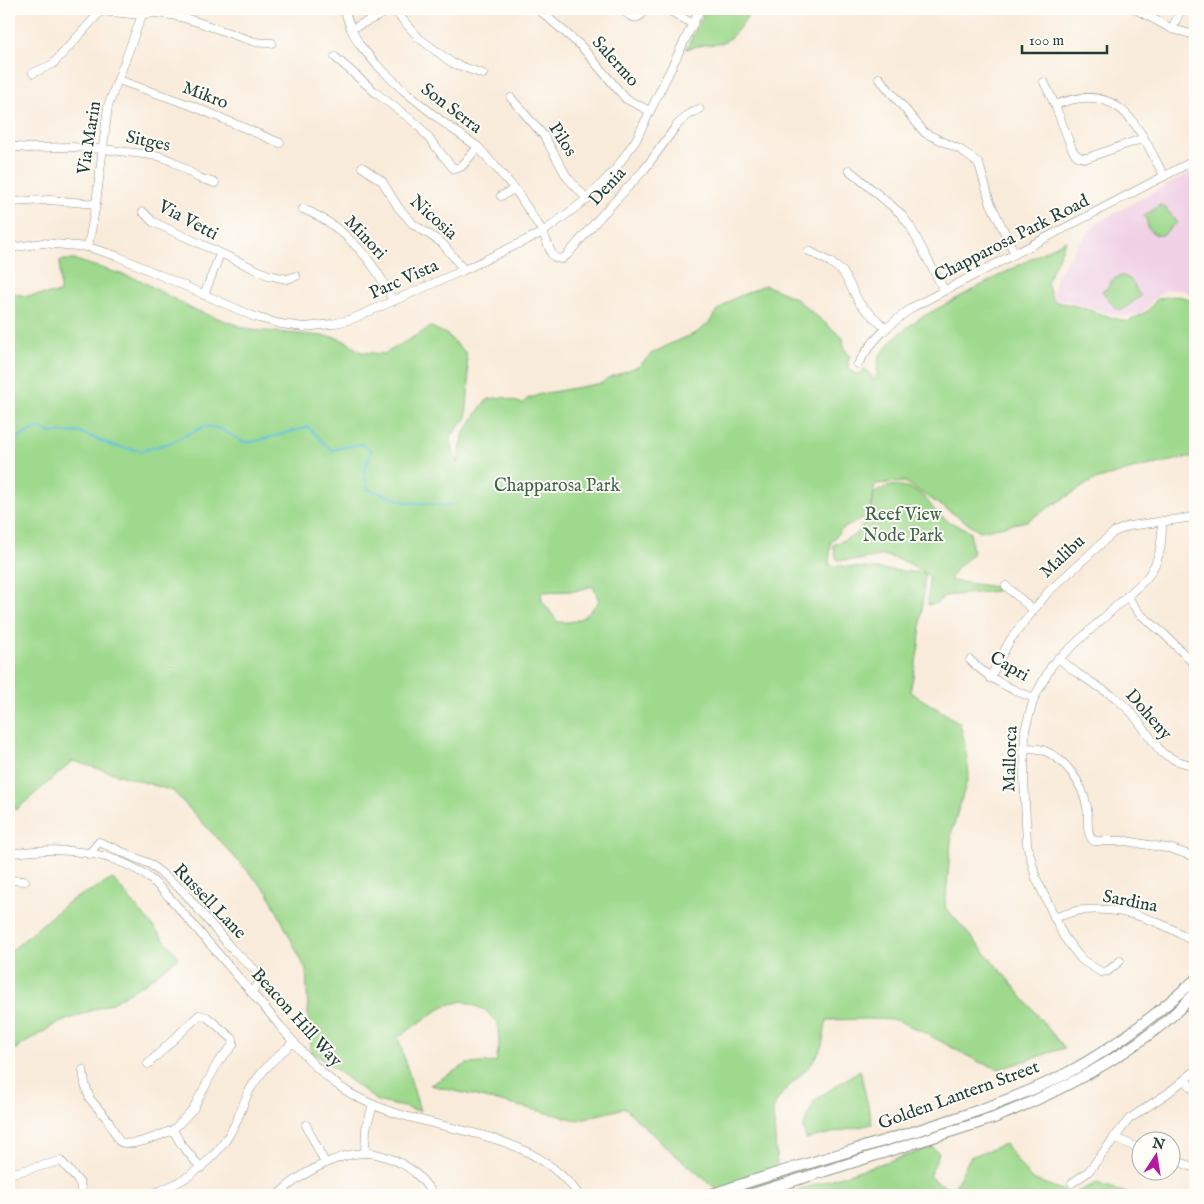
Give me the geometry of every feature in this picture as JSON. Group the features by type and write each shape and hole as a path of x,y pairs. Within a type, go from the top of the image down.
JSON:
{"main road":[{"name":"Golden Lantern Street","path":"710,1195 943,1123 1044,1084 1066,1074 1114,1044 1155,1015 1195,980"},
{"name":"Golden Lantern Street","path":"749,1195 994,1118 1032,1102 1084,1075 1122,1052 1155,1030 1195,994"}],"street":[{"name":"Son Serra","path":"344,9 359,44 376,64 403,90 444,124 478,147 515,189 543,232"},
{"path":"351,29 393,9 418,38 452,63 483,74"},
{"name":"Salermo","path":"538,9 581,46 626,99 650,111"},
{"path":"621,9 636,18 640,17 647,9"},
{"path":"667,9 693,24"},
{"name":"Parc Vista","path":"9,248 43,243 88,247 117,256 255,317 281,324 304,327 332,324 352,319 464,270 543,232 587,199 614,172 636,140 700,9"},
{"path":"1135,9 1172,29 1195,35"},
{"path":"1172,29 1181,9"},
{"path":"33,73 52,64 101,11 168,15 204,24 257,42 272,43"},
{"name":"Via Marin","path":"88,247 96,204 108,106 141,12"},
{"path":"335,57 376,93 417,124 453,168 456,169 462,166 478,147"},
{"path":"879,78 926,133 961,150 979,164 990,202 1016,254"},
{"name":"Mikro","path":"118,80 190,105 280,143"},
{"path":"1044,82 1072,149 1080,158 1087,158 1144,138"},
{"name":"Pilos","path":"511,98 544,136 568,177 587,199"},
{"path":"1055,105 1068,100 1094,98 1119,108 1130,116 1138,126 1164,176"},
{"name":"Denia","path":"543,232 552,255 562,259 644,170 677,125 688,115 699,109"},
{"name":"Sitges","path":"9,146 103,149 159,156 172,161 199,178 215,183"},
{"name":"Chapparosa Park Road","path":"858,364 869,345 885,328 913,307 1195,160"},
{"name":"Nicosia","path":"362,167 382,181 398,207 413,224 442,243 464,270"},
{"path":"849,170 900,213 910,226 944,290"},
{"path":"501,196 515,189"},
{"path":"9,202 50,200 96,204"},
{"name":"Minori","path":"303,209 316,214 340,230 378,273 393,301"},
{"name":"Via Vetti","path":"143,212 153,222 220,254 276,277 286,279 296,276"},
{"path":"808,251 830,262 843,272 860,304 885,328"},
{"name":"Via Vetti","path":"204,295 220,254"},
{"name":"Malibu","path":"990,678 1010,640 1048,592 1114,532 1129,526 1195,517"},
{"name":"Mallorca","path":"1120,961 1108,971 1101,972 1092,968 1073,949 1054,918 1036,878 1027,844 1023,748 1027,722 1034,698 1058,658 1146,579 1155,568 1162,544 1162,521"},
{"path":"1006,586 1033,610"},
{"path":"1127,596 1139,613 1164,634 1195,665"},
{"name":"Doheny","path":"1058,658 1077,673 1116,698 1132,713 1162,754 1195,766"},
{"name":"Capri","path":"970,660 990,678 1008,688 1034,698"},
{"path":"1023,748 1043,750 1061,761 1070,770 1083,794 1087,808 1089,835 1094,841 1126,841 1172,849 1195,857"},
{"name":"Russell Lane","path":"89,854 99,842 150,864 184,891 232,949 255,970 261,982 251,992"},
{"name":"Beacon Hill Way","path":"9,854 42,850 66,850 89,854 129,867 153,881 294,1042 338,1086 373,1106 514,1145 538,1157 565,1179 579,1195"},
{"path":"9,880 25,881"},
{"name":"Sardina","path":"1054,918 1084,910 1120,912 1164,925 1195,943"},
{"path":"83,1070 90,1099 108,1120 121,1143 134,1143 173,1130 193,1109 218,1062 233,1045 233,1039 207,1017 199,1015 148,1064"},
{"path":"148,1195 160,1192 201,1168 222,1146 233,1130 248,1093 265,1069 294,1042"},
{"path":"1072,1183 1088,1172 1129,1118 1168,1093 1195,1071"},
{"path":"1185,1080 1195,1091"},
{"path":"365,1153 366,1128 373,1106"},
{"path":"306,1125 325,1163"},
{"path":"173,1130 181,1144 201,1168"},
{"path":"1114,1137 1132,1145"},
{"path":"278,1195 309,1172 325,1163 365,1153 392,1159 413,1171 434,1195"},
{"path":"9,1174 61,1161 80,1183 82,1195"},
{"path":"1182,1163 1195,1168"}],"shaded area":[{"path":"1195,170 1195,299 1184,290 1166,290 1153,299 1141,314 1124,316 1108,313 1075,302 1054,299 1056,277 1080,242 1098,222"}],"green space":[{"path":"706,9 752,9 738,30 728,39 717,44 686,49"},
{"path":"1160,205 1165,207 1177,223 1164,234 1157,235 1148,228 1144,216"},
{"name":"Chapparosa Park","path":"1066,240 1047,282 1053,301 1127,322 1148,311 1157,299 1172,296 1182,297 1195,305 1195,456 1132,469 1092,481 1027,521 980,531 905,482 875,484 870,515 842,529 831,542 829,565 925,573 919,646 910,692 960,723 969,774 952,831 945,907 1007,978 1064,1048 1000,1069 979,1062 897,1020 827,1020 823,1042 818,1054 807,1069 781,1095 773,1111 779,1195 724,1195 666,1147 625,1108 577,1120 430,1085 467,1064 496,1062 499,1045 498,1023 485,1010 463,1001 444,1006 398,1037 420,1111 377,1101 310,1050 306,970 268,893 173,791 73,761 16,810 9,799 9,292 25,296 60,293 60,260 75,260 140,280 192,309 251,330 335,337 347,342 361,352 384,354 431,327 446,334 466,353 469,382 466,419 450,437 457,464 464,433 483,404 489,399 503,397 523,404 527,399 541,394 602,383 608,378 639,366 651,354 696,333 709,323 715,313 731,300 765,285 795,298 843,338 844,348 850,357 848,360 849,369 855,374 861,373 865,369 872,376 873,382 877,375 879,356 895,337 920,318","holes":["593,586 599,601 582,618 571,622 558,622 542,601 541,592 575,591"]},
{"path":"1123,276 1133,283 1141,296 1122,310 1116,309 1102,291 1108,288 1113,279"},
{"name":"Reef View Node Park","path":"886,487 906,487 924,497 937,513 945,519 970,531 973,554 956,569 951,578 952,581 996,587 996,591 945,596 937,603 928,605 929,576 906,562 884,555 859,560 837,560 833,545 857,534 871,515 874,494"},
{"path":"113,879 179,957 145,983 112,1003 56,1024 9,1053 9,951 68,902"},
{"path":"860,1070 872,1124 806,1139 803,1128 815,1100"},
{"path":"1005,1144 1030,1178 1072,1194 1097,1183 1132,1195 782,1195 933,1147 939,1153 929,1177 953,1191 970,1157"}],"waterway":[{"path":"9,442 37,428 52,433 80,432 113,446 142,451 172,442 205,426 221,429 243,442 253,442 308,427 331,450 361,444 372,451 364,471 367,489 407,502 451,506"}]}
